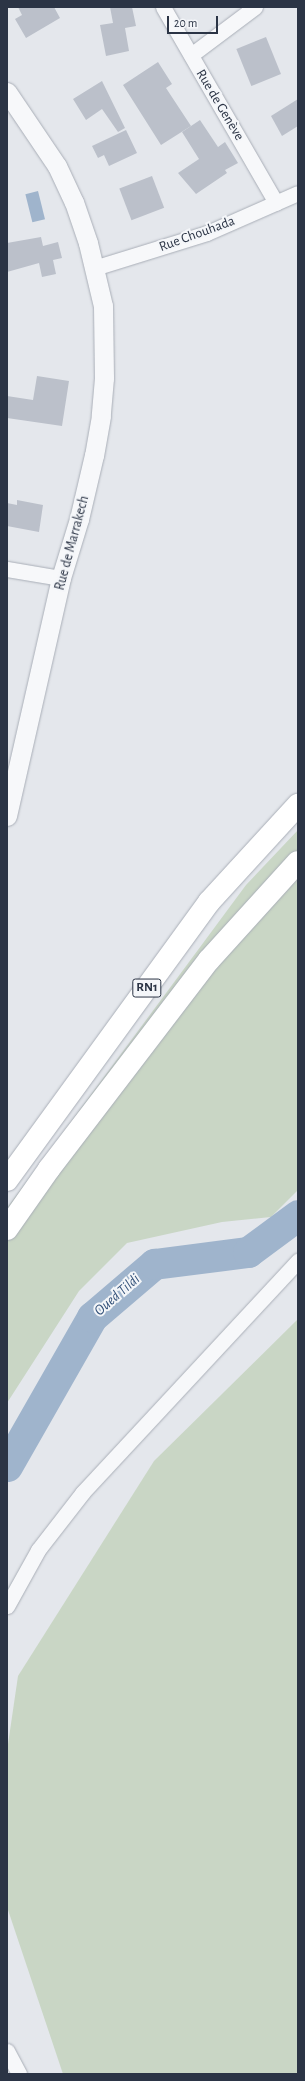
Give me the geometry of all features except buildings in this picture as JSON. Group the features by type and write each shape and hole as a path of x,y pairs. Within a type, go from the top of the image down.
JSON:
{"highway":[{"name":"RN1","path":"7,1180 209,902 298,805"},
{"name":"RN1","path":"7,1229 49,1169 209,960 298,862"}],"street":[{"name":"Rue de Genève","path":"163,7 276,203"},
{"path":"191,55 255,7"},
{"name":"Rue de Marrakech","path":"7,92 57,166 74,202 94,268 103,306 104,378 101,416 79,519 61,578 7,816"},
{"name":"Rue Chouhada","path":"94,268 207,234 298,193"},
{"path":"7,569 61,578"},
{"path":"7,1606 38,1550 83,1492 298,1260"},
{"path":"7,2051 19,2074"}],"green space":[{"path":"298,830 298,1190 271,1217 222,1222 127,1243 79,1291 7,1403 7,1208 246,885"},
{"path":"298,1319 298,2074 63,2074 7,1907 7,1751 18,1676 154,1461"}],"water":[{"path":"38,191 45,219 32,222 25,194"}],"waterway":[{"name":"Oued Tildi","path":"7,1466 92,1317 154,1264 248,1252 298,1215"}]}
